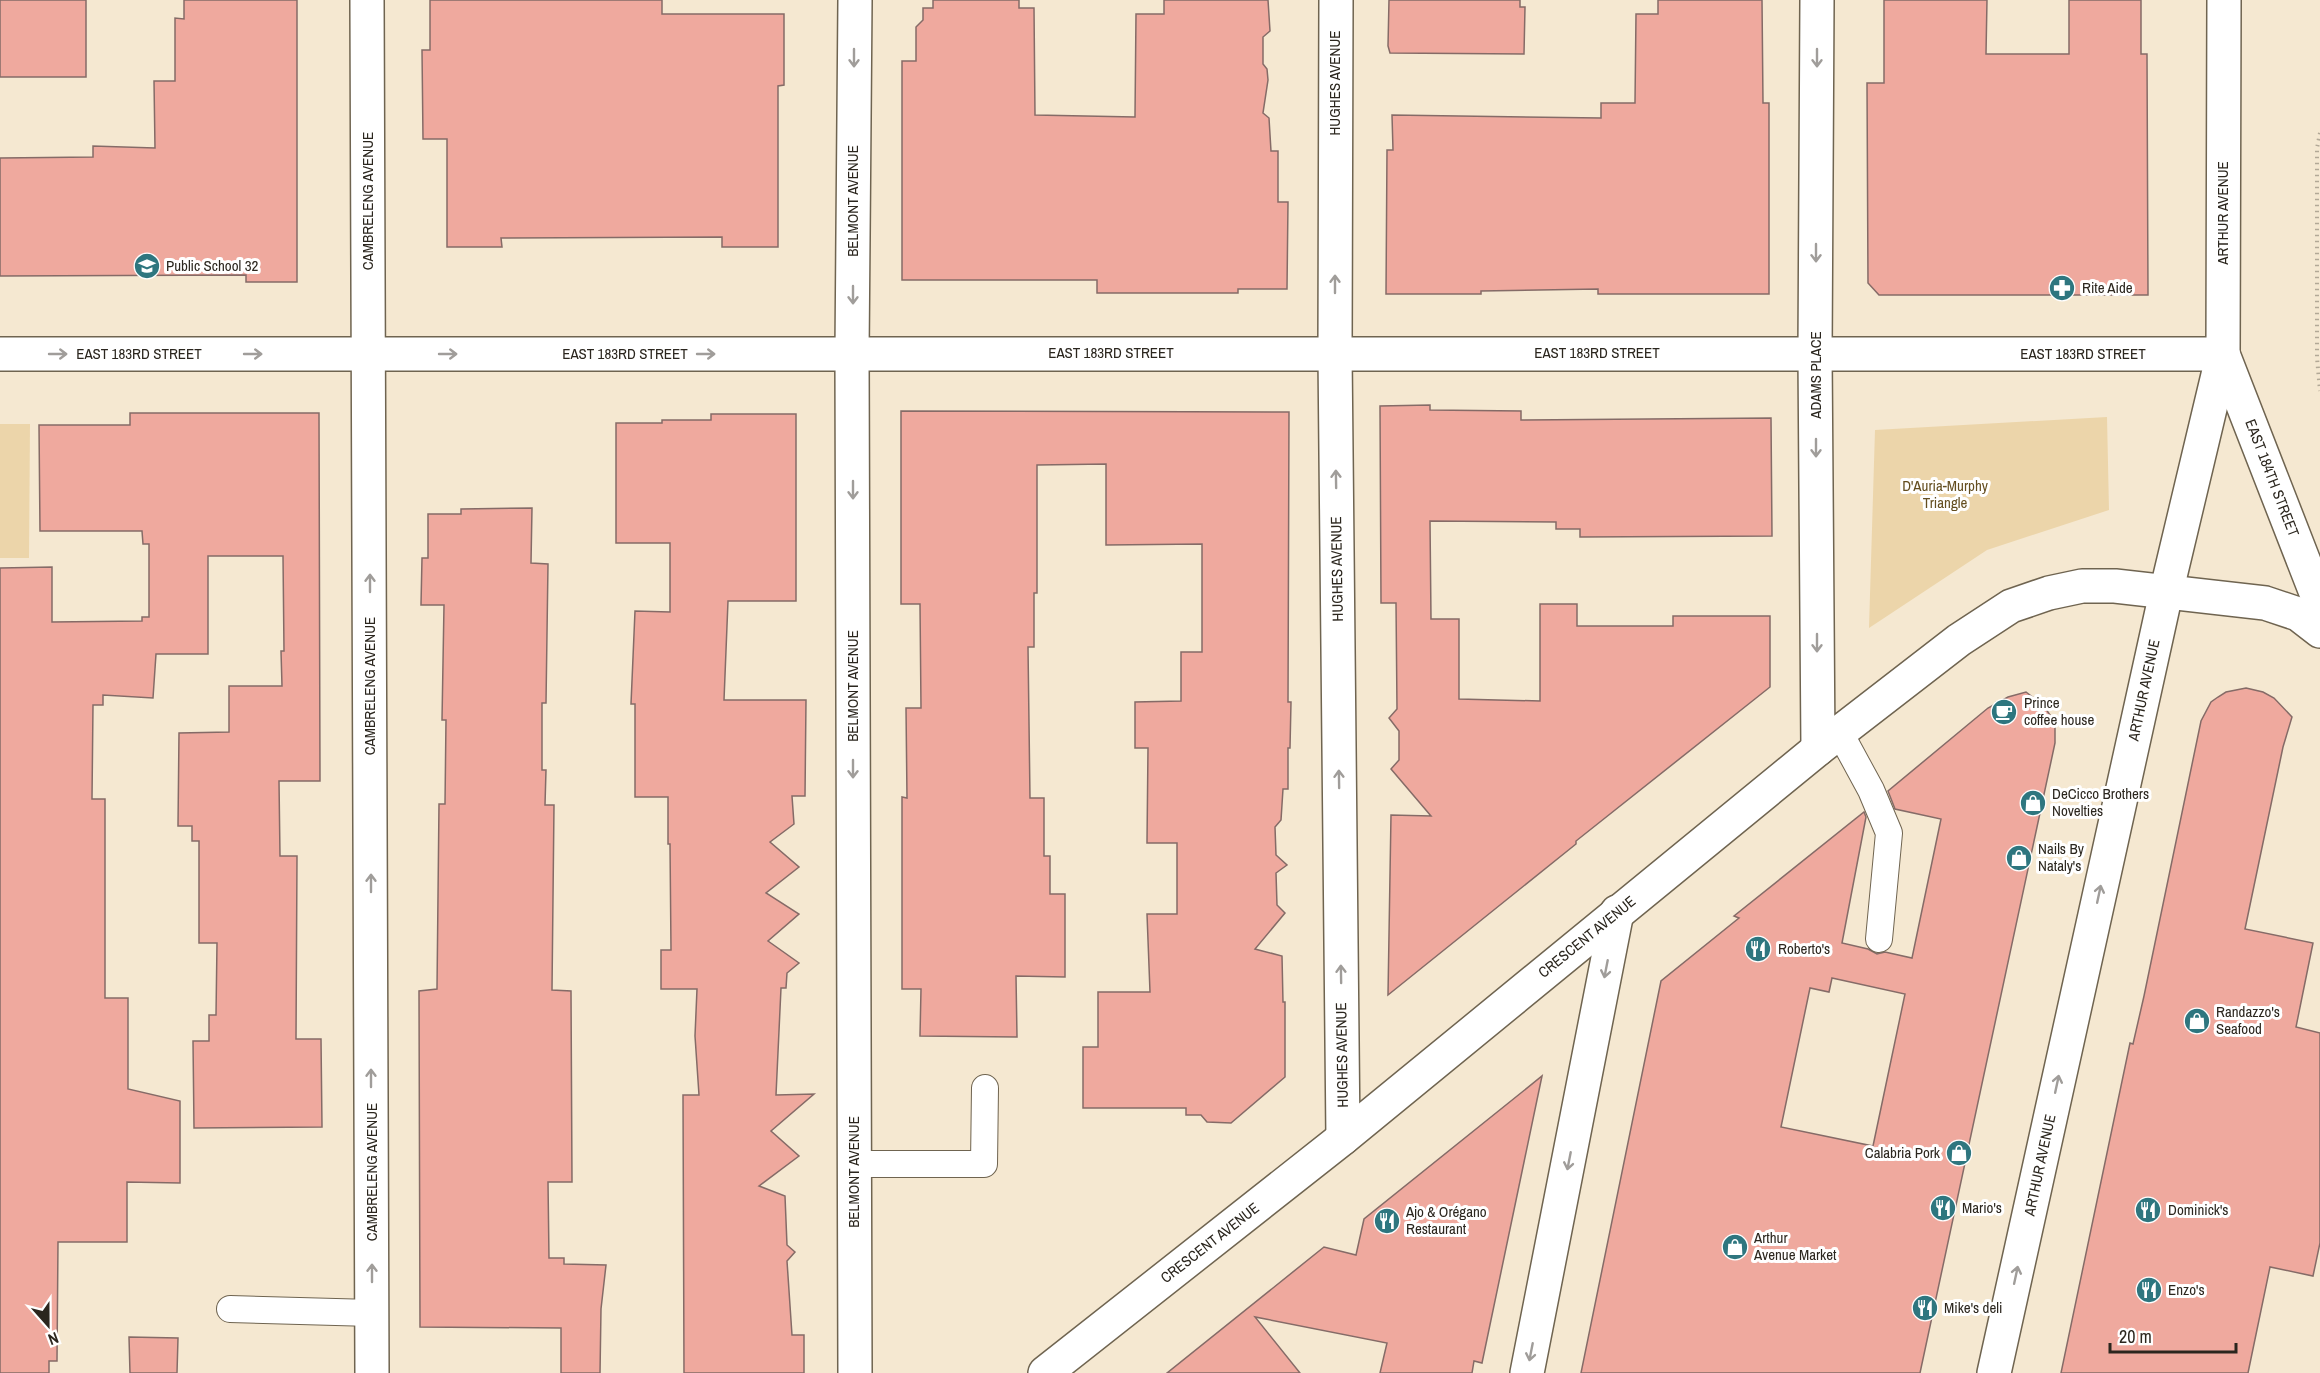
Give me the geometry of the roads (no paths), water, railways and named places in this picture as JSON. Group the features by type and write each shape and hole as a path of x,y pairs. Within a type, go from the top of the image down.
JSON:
{"street":[{"name":"CAMBRELENG AVENUE","path":"367,0 372,1373"},
{"name":"BELMONT AVENUE","path":"855,0 852,353 855,1373"},
{"name":"HUGHES AVENUE","path":"1336,0 1335,354 1343,1137"},
{"name":"ADAMS PLACE","path":"1817,0 1815,354 1829,741"},
{"name":"ARTHUR AVENUE","path":"1994,1373 2166,593 2223,354 2224,0"},
{"name":"EAST 183RD STREET","path":"0,354 2223,354"},
{"name":"EAST 184TH STREET","path":"2223,354 2320,603"},
{"name":"CRESCENT AVENUE","path":"1045,1373 1343,1137 1829,741 1959,640 2010,606 2049,593 2082,586 2115,586 2166,593"},
{"path":"2166,593 2265,603 2298,614 2320,631"},
{"path":"1527,1373 1617,912"}],"lane":[{"path":"1829,741 1870,790 1889,833 1879,939"},
{"path":"854,1164 984,1164 985,1088"},
{"path":"230,1309 372,1312"}],"place":[{"name":"Public School 32","path":"147,266"},
{"name":"Rite Aide","path":"2062,288"},
{"name":"Prince coffee house","path":"2004,712"},
{"name":"DeCicco Brothers Novelties","path":"2033,803"},
{"name":"Nails By Nataly's","path":"2019,858"},
{"name":"Roberto's","path":"1758,949"},
{"name":"Randazzo's Seafood","path":"2197,1021"},
{"name":"Calabria Pork","path":"1959,1153"},
{"name":"Mario's","path":"1943,1208"},
{"name":"Dominick's","path":"2148,1210"},
{"name":"Ajo & Orégano Restaurant","path":"1387,1221"},
{"name":"Arthur Avenue Market","path":"1735,1247"},
{"name":"Enzo's","path":"2149,1290"},
{"name":"Mike's deli","path":"1925,1308"}],"park label":[{"name":"D'Auria-Murphy Triangle","path":"1945,494"}]}
